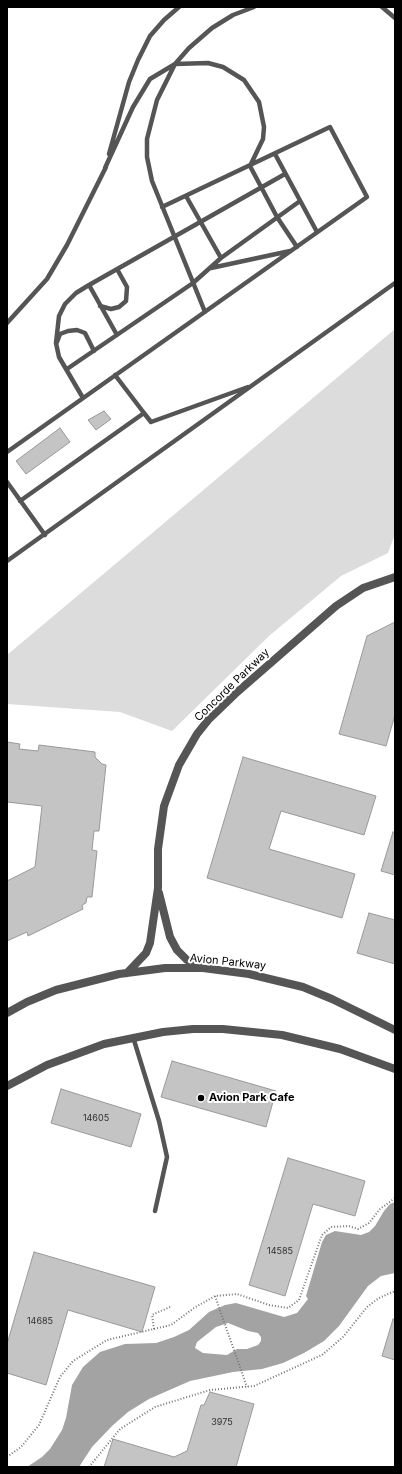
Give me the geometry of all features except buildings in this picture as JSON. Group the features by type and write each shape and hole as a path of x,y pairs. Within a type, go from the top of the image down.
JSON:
{"street":[{"name":"Concorde Parkway","path":"127,973 146,952 150,944 158,888 158,849 164,806 179,765 198,734 209,719 235,694 336,606 363,588 395,576"},
{"name":"Concorde Parkway","path":"158,888 170,937 177,950 186,960 203,968"},
{"name":"Avion Parkway","path":"7,1013 27,1002 56,990 127,973 165,968 203,968 249,974 303,987 332,999 395,1030"},
{"path":"7,1086 47,1065 75,1053 133,1037 193,1029 252,1031 311,1041 395,1069"}],"lane":[{"path":"105,168 129,82 138,60 150,36 164,20 179,7"},
{"path":"205,312 152,181 147,157 148,139 156,100 175,64 189,48 212,28 233,15 254,7"},
{"path":"382,7 395,18"},
{"path":"7,323 47,279 68,245 142,90 150,80 175,64 208,63 223,67 244,80 259,102 264,127 263,139 250,166"},
{"path":"7,452 367,197 330,127 162,207"},
{"path":"275,154 317,232"},
{"path":"250,166 278,218 297,247"},
{"path":"83,398 59,357 56,343 59,316 65,304 76,293 89,285 285,174"},
{"path":"186,196 221,258"},
{"path":"67,369 193,283 221,258 300,201"},
{"path":"210,268 291,250"},
{"path":"100,306 111,309 119,307 126,301 127,287 117,269"},
{"path":"7,561 395,283"},
{"path":"89,285 117,335"},
{"path":"56,343 60,334 77,330 85,334 94,351"},
{"path":"115,375 151,422 253,385"},
{"path":"20,501 144,413"},
{"path":"7,482 45,535"},
{"path":"133,1037 159,1120 166,1157 155,1211"}],"path":[{"path":"7,1457 21,1446 39,1425 60,1377 73,1361 107,1340 172,1325 194,1308 215,1296 237,1294 269,1305 288,1308 299,1300 322,1235 331,1227 349,1226 358,1229 370,1223 380,1209 395,1198"},
{"path":"89,1467 120,1429 155,1407 210,1390 254,1386 322,1355 343,1337 367,1307 379,1298 395,1291"},
{"path":"215,1296 247,1387"},
{"path":"154,1329 152,1315 172,1306"}],"shaded area":[{"path":"395,329 395,534 388,553 341,576 269,636 172,731 120,712 7,704 7,655"},
{"path":"395,1202 395,1273 381,1276 368,1286 339,1326 324,1341 283,1363 262,1369 233,1372 190,1381 149,1399 128,1412 112,1426 92,1447 79,1467 27,1467 42,1457 50,1449 62,1430 66,1418 72,1385 83,1367 100,1352 125,1344 156,1343 174,1337 189,1330 209,1312 225,1305 236,1303 284,1317 297,1313 308,1299 306,1296 322,1242 326,1235 335,1231 361,1235 369,1232 390,1204","holes":["228,1323 248,1331 258,1333 261,1337 261,1341 258,1345 247,1349 237,1349 227,1355 203,1353 195,1348 197,1342 216,1327"]}],"place":[{"name":"Avion Park Cafe","path":"201,1098"}]}
